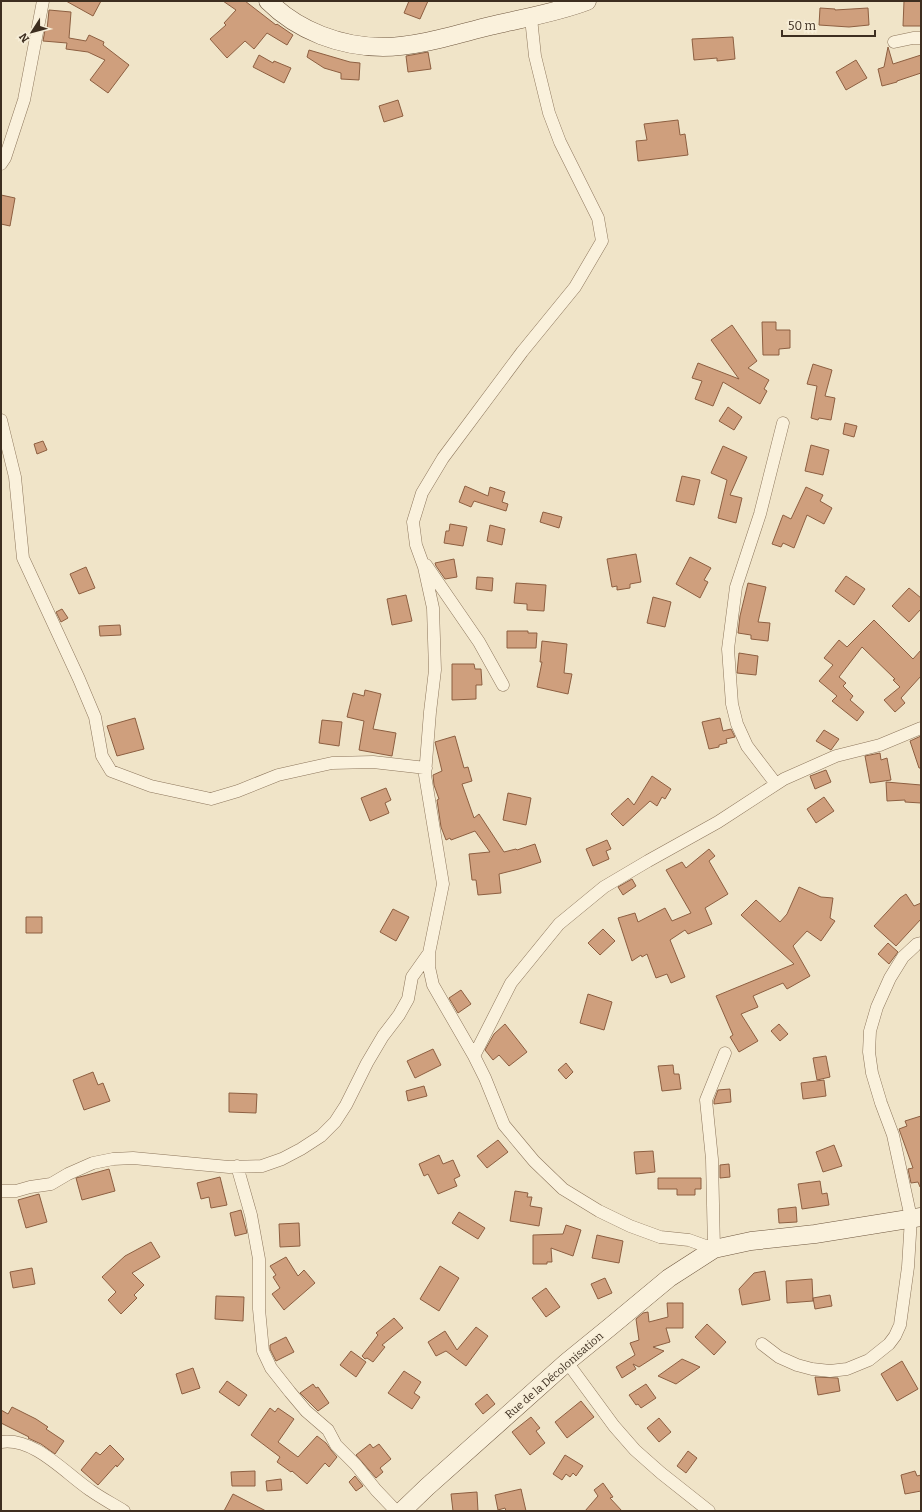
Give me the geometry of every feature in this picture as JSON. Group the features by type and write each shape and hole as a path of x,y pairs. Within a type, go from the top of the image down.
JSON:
{"street":[{"path":"1,164 5,158 5,146 24,100 43,1"},
{"path":"268,1 291,20 313,32 335,41 384,47 411,44 531,18 569,8 587,1"},
{"path":"531,18 535,56 549,113 560,142 598,218 602,241 575,287 522,352 443,458 422,493 413,522 416,545 424,567 433,608 435,670 430,712 426,775 443,884 429,953 433,985 474,1056 485,1078 504,1125 534,1161 563,1189 598,1211 630,1226 660,1237 689,1240 714,1248 751,1241 815,1234 916,1217"},
{"path":"894,42 921,38"},
{"path":"1,420 15,476 23,558 95,717 102,756 111,771 151,786 211,799 238,791 278,775 332,763 373,762 426,768"},
{"path":"776,784 747,746 737,724 732,704 728,649 736,587 760,514 783,423"},
{"path":"419,553 443,591 480,642 503,685"},
{"path":"474,1056 511,982 559,924 604,888 648,861 718,822 784,779 836,756 880,744 921,728"},
{"path":"762,1344 779,1357 812,1370 830,1371 847,1369 869,1360 889,1344 900,1325 916,1217 893,1135 872,1073 870,1030 877,1007 890,978 903,957 917,944 921,943"},
{"path":"1,1191 16,1191 51,1184 68,1174 93,1163 113,1159 133,1158 186,1164 262,1166 301,1150 321,1136 335,1122 383,1036 399,1015 408,999 412,977 429,953"},
{"path":"714,1248 712,1159 706,1100 725,1053"},
{"path":"237,1166 251,1215 259,1259 259,1309 263,1351 271,1368 290,1392 306,1411 328,1430 336,1445 356,1465 376,1490 396,1511"},
{"name":"Rue de la Décolonisation","path":"402,1511 567,1362 669,1278 714,1248"},
{"path":"567,1362 614,1426 635,1450 661,1473 709,1511"},
{"path":"1,1442 9,1441 32,1448 53,1461 91,1490 124,1511"}],"building":[{"path":"66,1 101,1 93,16"},
{"path":"223,1 245,1 276,25 277,24 293,35 287,45 267,33 254,49 245,41 227,58 210,39 226,25 224,23 236,10"},
{"path":"409,1 428,1 420,19 404,13"},
{"path":"904,1 921,1 921,26 903,26"},
{"path":"820,8 835,10 868,8 869,25 849,27 819,25"},
{"path":"49,10 71,12 69,38 86,41 89,35 104,42 103,45 129,65 108,93 90,80 105,60 88,52 66,49 67,43 43,41 45,30 47,30"},
{"path":"733,37 735,59 717,61 717,58 694,60 692,39"},
{"path":"888,47 893,64 921,55 921,73 882,86 878,69 884,67"},
{"path":"309,50 350,62 360,63 359,80 341,79 341,73 324,68 307,57"},
{"path":"428,52 431,69 408,72 406,56"},
{"path":"259,55 273,63 274,61 291,68 284,83 253,67"},
{"path":"856,60 867,78 846,90 836,72"},
{"path":"398,100 403,116 384,122 379,106"},
{"path":"678,120 680,135 685,134 688,155 638,161 636,141 647,140 644,124"},
{"path":"1,195 15,198 10,226 1,224"},
{"path":"762,322 776,322 776,330 790,330 790,348 779,349 779,355 763,355"},
{"path":"732,325 757,361 748,368 769,380 764,389 767,391 760,404 723,382 713,406 695,399 702,381 692,378 698,363 739,379 711,340"},
{"path":"813,364 832,370 825,396 835,398 831,420 819,418 818,420 811,418 817,386 807,384"},
{"path":"728,407 742,417 734,430 719,421"},
{"path":"845,423 857,426 854,437 843,434"},
{"path":"43,441 47,450 37,454 34,444"},
{"path":"811,445 829,450 823,475 805,471"},
{"path":"723,446 747,457 730,495 742,498 736,523 718,518 727,480 711,473"},
{"path":"682,476 700,480 694,505 676,501"},
{"path":"465,486 488,496 490,487 505,492 502,502 508,504 506,511 474,501 471,507 459,502"},
{"path":"806,487 823,495 820,501 832,508 824,524 807,515 794,548 783,543 781,547 772,544 783,515 791,519"},
{"path":"543,512 562,517 559,528 540,522"},
{"path":"450,524 467,527 463,546 444,543 446,531 449,531"},
{"path":"490,525 505,529 502,545 487,541"},
{"path":"636,554 641,582 630,584 630,588 617,590 617,586 612,587 607,559"},
{"path":"690,557 711,568 704,580 708,582 700,598 676,584"},
{"path":"454,559 457,577 445,579 435,563"},
{"path":"86,567 95,588 79,594 70,574"},
{"path":"846,576 865,589 854,605 835,591"},
{"path":"477,577 493,578 492,591 476,589"},
{"path":"516,583 546,585 544,611 527,610 527,604 514,603"},
{"path":"748,583 766,587 758,622 770,623 768,641 751,639 751,635 738,633 740,616"},
{"path":"909,588 921,598 921,609 909,622 892,606"},
{"path":"406,595 412,621 392,625 387,599"},
{"path":"653,597 671,602 665,627 647,623"},
{"path":"62,609 68,618 61,622 56,612"},
{"path":"874,620 913,659 921,650 921,676 901,698 905,703 895,712 884,700 900,687 893,680 895,679 862,647 839,677 846,683 843,686 853,696 850,700 864,712 857,721 832,701 837,696 819,681 833,665 824,658 839,640 847,647"},
{"path":"120,625 121,635 100,636 99,626"},
{"path":"507,631 528,631 528,633 537,633 536,648 507,648"},
{"path":"542,641 567,644 564,673 572,674 568,694 537,687 542,662 540,662"},
{"path":"739,653 758,656 756,675 737,673"},
{"path":"452,664 474,664 475,669 481,669 482,685 476,685 476,699 452,700"},
{"path":"365,690 381,694 373,729 396,733 392,756 359,750 364,721 347,717 353,693 364,696"},
{"path":"135,718 144,749 117,756 107,726"},
{"path":"720,718 723,731 731,729 735,737 726,739 727,743 719,745 719,747 709,749 702,722"},
{"path":"322,720 342,722 339,746 319,743"},
{"path":"824,730 839,739 831,750 816,741"},
{"path":"455,736 464,768 468,767 472,781 462,784 474,818 479,814 504,852 517,850 535,844 541,862 499,874 501,893 478,895 476,880 472,880 469,854 490,852 475,831 451,840 450,838 446,840 441,827 437,800 439,799 434,785 433,775 442,771 435,742"},
{"path":"921,736 921,768 919,768 910,741"},
{"path":"880,753 881,760 887,758 891,780 870,783 865,756"},
{"path":"826,770 831,782 815,789 810,776"},
{"path":"652,776 671,789 665,799 662,797 657,806 650,801 623,826 611,814 628,798 634,805"},
{"path":"886,782 921,785 921,803 905,802 905,800 887,801"},
{"path":"386,788 391,800 385,803 389,813 370,821 361,798"},
{"path":"508,793 531,798 526,825 503,820"},
{"path":"824,797 834,811 816,823 807,809"},
{"path":"607,840 611,849 606,851 609,859 593,866 586,849"},
{"path":"709,849 715,856 709,861 728,894 705,908 712,924 688,934 685,930 670,940 685,977 671,983 667,974 656,978 647,954 642,957 641,955 632,961 618,918 635,913 638,922 665,908 672,921 691,913 666,870 682,862 686,868"},
{"path":"632,879 636,886 623,895 618,887"},
{"path":"799,887 821,897 833,898 830,918 835,921 821,941 807,931 793,946 810,976 787,989 783,983 753,996 758,1007 741,1014 758,1041 739,1052 730,1037 733,1035 716,996 794,964 741,915 756,900 780,922 787,914"},
{"path":"906,894 914,906 921,903 921,919 896,946 874,926 900,898"},
{"path":"393,909 409,917 396,941 380,932"},
{"path":"26,917 42,917 42,933 26,933"},
{"path":"603,929 615,941 600,955 588,943"},
{"path":"888,943 898,952 889,964 878,954"},
{"path":"461,990 471,1004 458,1013 449,998"},
{"path":"588,994 612,1002 604,1030 580,1023"},
{"path":"505,1024 527,1052 509,1066 499,1055 493,1060 485,1050 494,1034"},
{"path":"779,1024 788,1034 780,1041 771,1031"},
{"path":"433,1049 441,1065 415,1078 407,1061"},
{"path":"826,1056 830,1077 817,1080 813,1058"},
{"path":"566,1063 573,1072 566,1079 558,1070"},
{"path":"673,1065 674,1074 679,1074 681,1089 662,1091 658,1066"},
{"path":"93,1072 98,1085 103,1083 110,1101 84,1110 73,1080"},
{"path":"824,1080 826,1096 803,1099 801,1083"},
{"path":"424,1086 427,1096 408,1101 406,1091"},
{"path":"730,1089 731,1102 714,1104 718,1090"},
{"path":"229,1093 257,1094 256,1113 229,1112"},
{"path":"921,1116 920,1187 918,1182 911,1183 908,1169 913,1168 899,1129 907,1126 905,1121"},
{"path":"498,1140 508,1152 487,1168 477,1156"},
{"path":"834,1145 842,1166 823,1172 816,1152"},
{"path":"653,1151 655,1172 636,1174 634,1152"},
{"path":"439,1155 443,1164 453,1160 460,1176 454,1179 457,1186 438,1194 428,1174 424,1176 419,1164"},
{"path":"729,1164 730,1177 720,1178 720,1165"},
{"path":"109,1169 115,1191 82,1200 76,1178"},
{"path":"220,1177 227,1205 211,1208 209,1197 201,1199 197,1183"},
{"path":"658,1178 701,1178 701,1189 695,1189 695,1195 677,1195 677,1189 658,1189"},
{"path":"820,1181 822,1194 827,1193 829,1205 802,1209 798,1184"},
{"path":"515,1191 528,1193 527,1197 532,1197 530,1206 542,1208 539,1226 510,1221"},
{"path":"39,1194 47,1222 26,1228 18,1200"},
{"path":"796,1207 797,1222 779,1223 778,1209"},
{"path":"241,1210 247,1233 235,1236 230,1213"},
{"path":"459,1212 485,1228 478,1239 452,1223"},
{"path":"299,1223 300,1246 280,1247 279,1224"},
{"path":"566,1225 581,1230 573,1256 551,1248 552,1262 547,1262 547,1264 533,1264 533,1235 563,1234"},
{"path":"597,1235 623,1241 619,1263 592,1258"},
{"path":"151,1242 160,1257 132,1273 144,1285 134,1295 137,1298 121,1314 108,1300 116,1292 102,1277 125,1256"},
{"path":"286,1257 298,1276 304,1270 315,1283 284,1310 272,1294 280,1288 273,1277 276,1275 270,1266"},
{"path":"440,1266 459,1278 439,1311 420,1299"},
{"path":"32,1268 35,1284 13,1288 10,1272"},
{"path":"765,1271 770,1300 742,1305 739,1289 754,1273"},
{"path":"605,1278 612,1293 598,1299 591,1284"},
{"path":"812,1279 813,1301 787,1303 786,1281"},
{"path":"546,1288 560,1307 546,1317 532,1298"},
{"path":"830,1295 832,1306 815,1309 813,1298"},
{"path":"216,1296 244,1297 243,1321 215,1319"},
{"path":"667,1303 683,1303 683,1328 666,1328 670,1342 653,1347 664,1351 639,1367 633,1364 636,1369 622,1378 616,1367 635,1355 630,1343 639,1340 636,1319 643,1313 648,1312 649,1322 668,1317"},
{"path":"394,1318 403,1328 382,1345 385,1347 373,1362 367,1358 365,1359 362,1356 378,1335 376,1333"},
{"path":"707,1324 726,1342 714,1355 695,1337"},
{"path":"476,1327 488,1336 466,1366 446,1351 436,1356 428,1342 445,1331 457,1350"},
{"path":"286,1337 294,1352 276,1361 270,1349 270,1345"},
{"path":"351,1351 366,1362 356,1377 340,1365"},
{"path":"682,1359 700,1367 676,1384 658,1376"},
{"path":"902,1361 918,1389 897,1401 881,1374"},
{"path":"193,1368 200,1388 182,1394 176,1374"},
{"path":"404,1371 421,1382 414,1393 420,1397 412,1409 388,1393"},
{"path":"815,1377 838,1378 840,1391 818,1395"},
{"path":"227,1381 247,1395 239,1406 219,1392"},
{"path":"313,1384 316,1388 318,1387 329,1403 318,1411 300,1393"},
{"path":"646,1384 656,1398 641,1408 638,1404 636,1405 629,1395"},
{"path":"487,1394 495,1404 483,1414 475,1404"},
{"path":"581,1401 594,1417 567,1438 555,1422"},
{"path":"12,1407 36,1419 48,1427 46,1429 64,1441 55,1454 41,1444 28,1438 29,1437 1,1423 1,1410 8,1414"},
{"path":"270,1408 275,1412 278,1408 294,1419 278,1442 298,1457 317,1436 326,1443 337,1457 329,1467 325,1463 307,1484 292,1471 291,1472 277,1462 280,1457 251,1435"},
{"path":"531,1417 540,1428 536,1431 545,1443 530,1455 512,1432"},
{"path":"659,1418 671,1432 659,1442 647,1428"},
{"path":"370,1444 373,1448 379,1444 391,1459 380,1468 383,1472 376,1478 356,1455"},
{"path":"110,1445 124,1459 117,1467 116,1465 98,1485 81,1470 96,1452 100,1455"},
{"path":"688,1451 697,1458 686,1473 677,1466"},
{"path":"565,1455 583,1466 576,1476 573,1473 570,1477 566,1474 562,1480 553,1474"},
{"path":"255,1471 255,1486 232,1486 231,1472"},
{"path":"915,1471 917,1476 921,1475 921,1491 905,1494 901,1475"},
{"path":"355,1476 363,1486 356,1491 349,1482"},
{"path":"281,1479 282,1490 267,1491 266,1481"},
{"path":"603,1483 613,1497 610,1498 622,1511 585,1511 598,1496 594,1490"},
{"path":"521,1489 526,1511 506,1511 505,1508 498,1510 495,1495"},
{"path":"477,1492 478,1511 453,1511 451,1494"},
{"path":"233,1494 266,1511 224,1511"}]}
